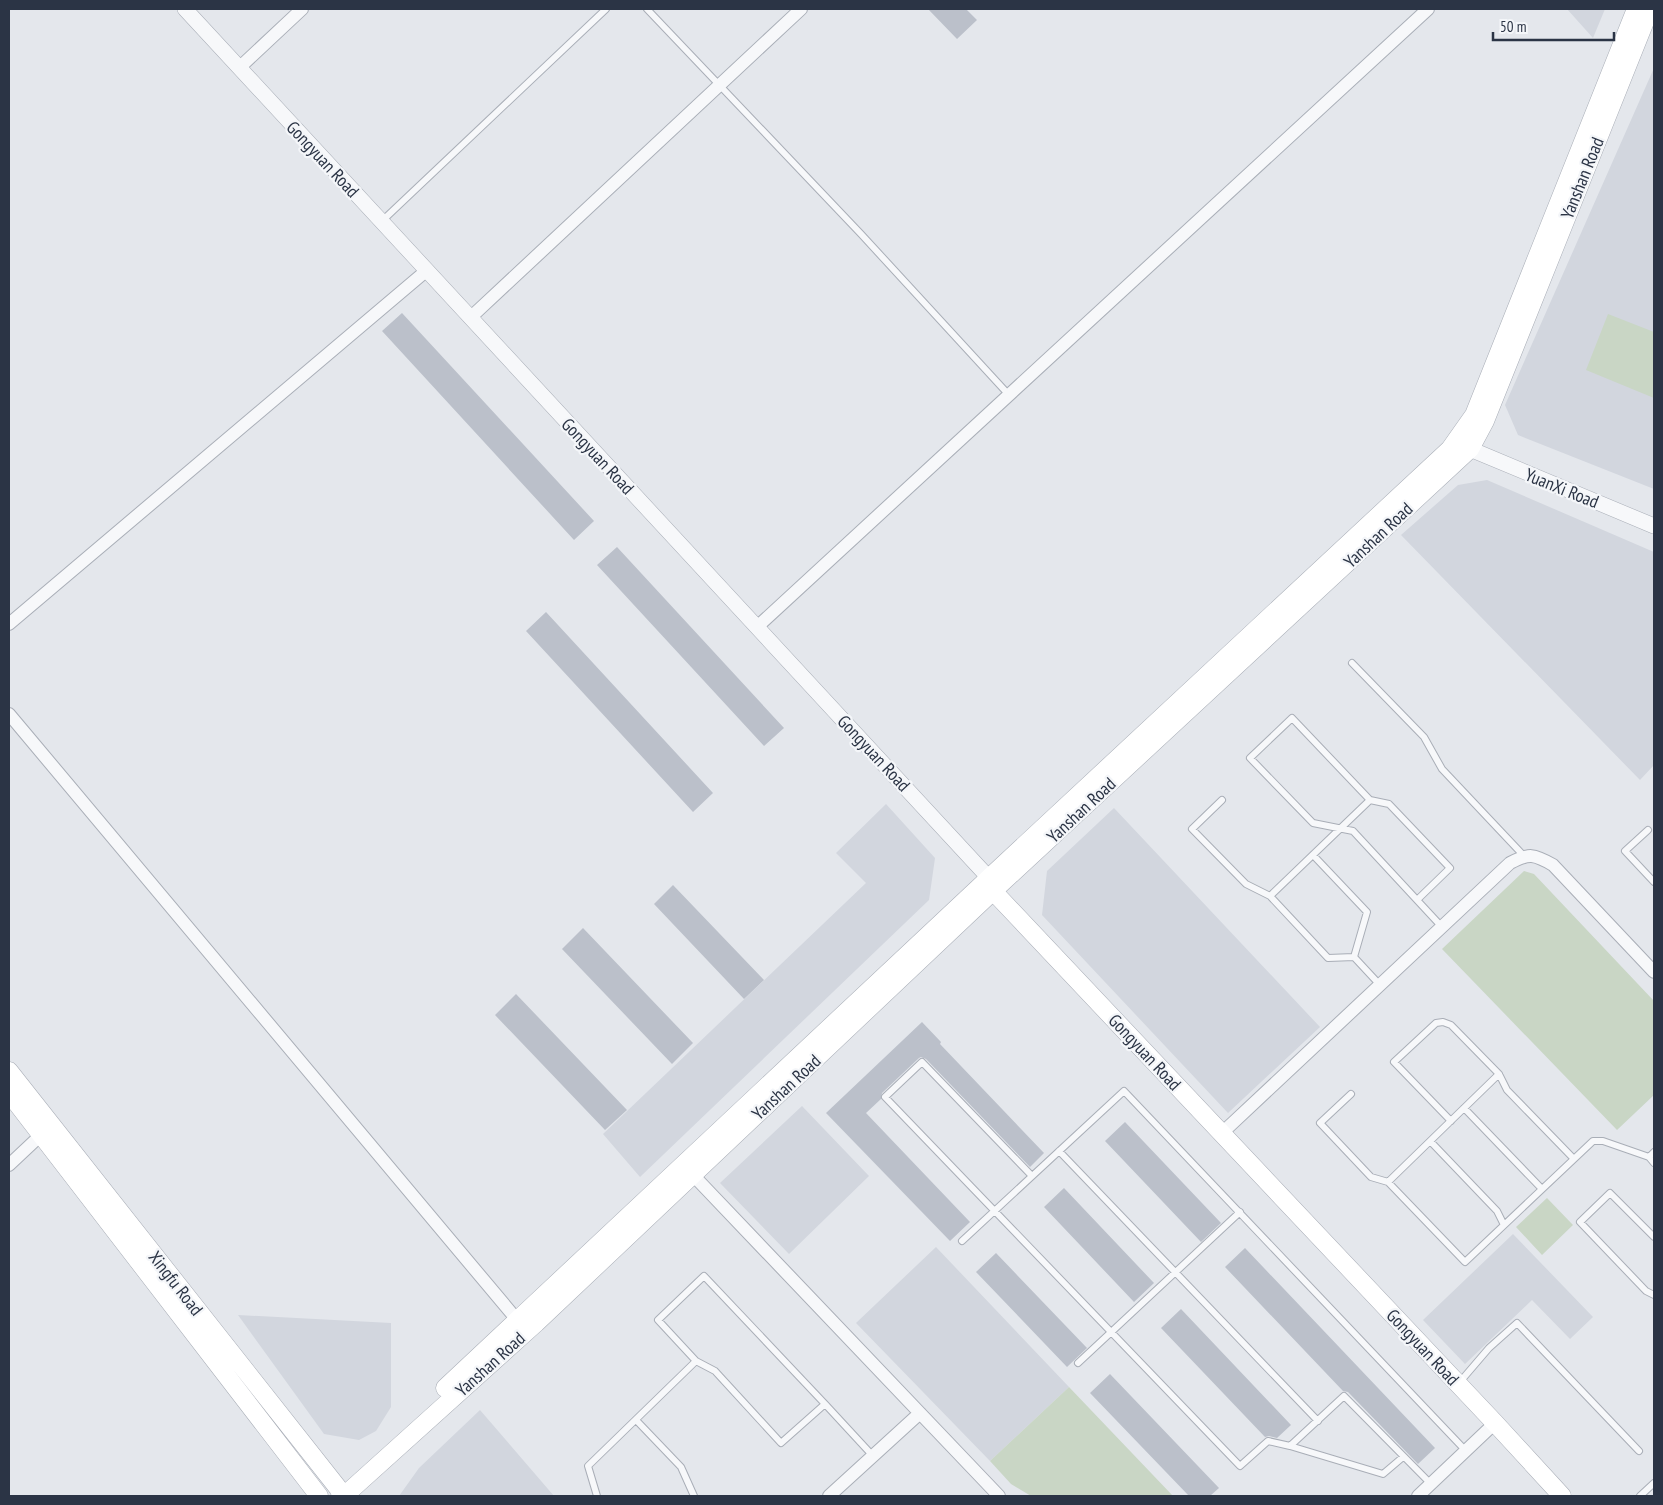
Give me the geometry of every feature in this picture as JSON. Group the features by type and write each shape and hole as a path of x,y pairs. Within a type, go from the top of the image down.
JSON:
{"main road":[{"name":"Yanshan Road","path":"339,1494 536,1323 693,1175 991,884 1450,449 1474,415 1636,9"},
{"name":"Yanshan Road","path":"339,1494 518,1321 991,884 1470,450 1485,421 1650,9"},
{"name":"Gongyuan Road","path":"991,884 1562,1496"},
{"name":"Xingfu Road","path":"9,1071 339,1494"},
{"name":"Xingfu Road","path":"9,1093 320,1496"}],"street":[{"name":"Gongyuan Road","path":"184,9 757,627 991,884"},
{"path":"239,68 302,9"},
{"path":"470,318 801,9"},
{"path":"757,627 1428,9"},
{"path":"9,624 426,270"},
{"name":"YuanXi Road","path":"1470,450 1654,526"},
{"path":"9,714 518,1321"},
{"path":"1222,1132 1510,863 1524,856 1540,858 1552,865 1654,972"},
{"path":"9,1165 42,1134"},
{"path":"693,1175 999,1496"},
{"path":"829,1496 920,1413"},
{"path":"1418,1496 1495,1423"}],"lane":[{"path":"381,222 606,9"},
{"path":"647,9 861,234 1009,394"},
{"path":"1352,663 1424,737 1442,769 1524,856"},
{"path":"1417,900 1450,868 1389,804 1370,800 1292,718 1250,758 1313,823 1353,831 1442,927"},
{"path":"1222,800 1192,829 1246,884 1270,896 1328,958 1354,957 1380,985"},
{"path":"1270,896 1370,800"},
{"path":"1648,830 1625,851 1654,882"},
{"path":"1313,855 1367,912 1354,957"},
{"path":"1451,1121 1394,1062 1436,1023 1443,1022 1451,1024 1499,1074 1506,1090 1573,1158"},
{"path":"1032,1176 922,1062 885,1097 1240,1466 1268,1441 1383,1474 1403,1457"},
{"path":"1388,1182 1499,1074"},
{"path":"962,1241 1124,1090 1466,1451"},
{"path":"1351,1094 1320,1123 1371,1177 1388,1182 1465,1262 1593,1141 1603,1141 1649,1157 1654,1163"},
{"path":"1464,1108 1542,1189"},
{"path":"1431,1142 1497,1211 1504,1225"},
{"path":"1060,1151 1318,1421"},
{"path":"1649,1157 1654,1152"},
{"path":"1654,1238 1610,1193 1580,1222 1646,1290 1654,1295"},
{"path":"1078,1363 1240,1212"},
{"path":"825,1404 781,1443 715,1371 696,1361 658,1320 704,1276 825,1404 873,1456"},
{"path":"1458,1384 1489,1348 1517,1323 1638,1451"},
{"path":"596,1496 588,1466 696,1361"},
{"path":"1290,1446 1344,1396 1431,1484"},
{"path":"636,1420 682,1467 694,1496"},
{"path":"1640,1496 1654,1483"}],"shaded area":[{"path":"1567,9 1605,9 1593,38"},
{"path":"1654,68 1654,489 1518,435 1505,405"},
{"path":"1487,480 1654,552 1654,765 1640,780 1401,535 1458,485"},
{"path":"886,804 935,858 929,900 640,1177 603,1134 866,883 836,853"},
{"path":"1114,808 1320,1027 1228,1113 1042,915 1047,871"},
{"path":"802,1106 869,1176 789,1254 720,1183"},
{"path":"1513,1234 1593,1317 1570,1339 1532,1300 1465,1364 1423,1320"},
{"path":"936,1247 1069,1387 990,1461 856,1323"},
{"path":"238,1315 391,1323 391,1407 376,1431 359,1440 324,1434"},
{"path":"480,1410 554,1496 399,1496 419,1468"}],"green space":[{"path":"1608,314 1654,332 1654,398 1586,370"},
{"path":"1524,871 1534,874 1654,1001 1654,1095 1617,1130 1442,949"},
{"path":"1547,1198 1573,1225 1542,1255 1516,1227"},
{"path":"1069,1387 1173,1496 1031,1496 1011,1484 990,1461"}],"building":[{"path":"928,9 966,9 977,20 957,39"},
{"path":"402,313 594,521 574,540 382,331"},
{"path":"617,547 784,728 764,746 597,565"},
{"path":"546,612 713,793 693,812 526,631"},
{"path":"673,885 764,980 744,999 654,904"},
{"path":"583,928 693,1043 672,1064 562,949"},
{"path":"516,994 627,1110 605,1130 495,1015"},
{"path":"922,1022 941,1042 940,1044 1044,1153 1030,1167 926,1059 919,1058 882,1093 881,1099 866,1113 970,1222 950,1241 826,1113"},
{"path":"1125,1122 1221,1223 1201,1242 1105,1141"},
{"path":"1064,1188 1154,1283 1134,1302 1044,1207"},
{"path":"1245,1248 1435,1448 1418,1464 1348,1392 1343,1391 1225,1267"},
{"path":"996,1253 1087,1348 1067,1367 976,1272"},
{"path":"1181,1309 1291,1425 1277,1438 1265,1437 1161,1328"},
{"path":"1110,1374 1219,1488 1210,1496 1189,1496 1090,1393"}]}
